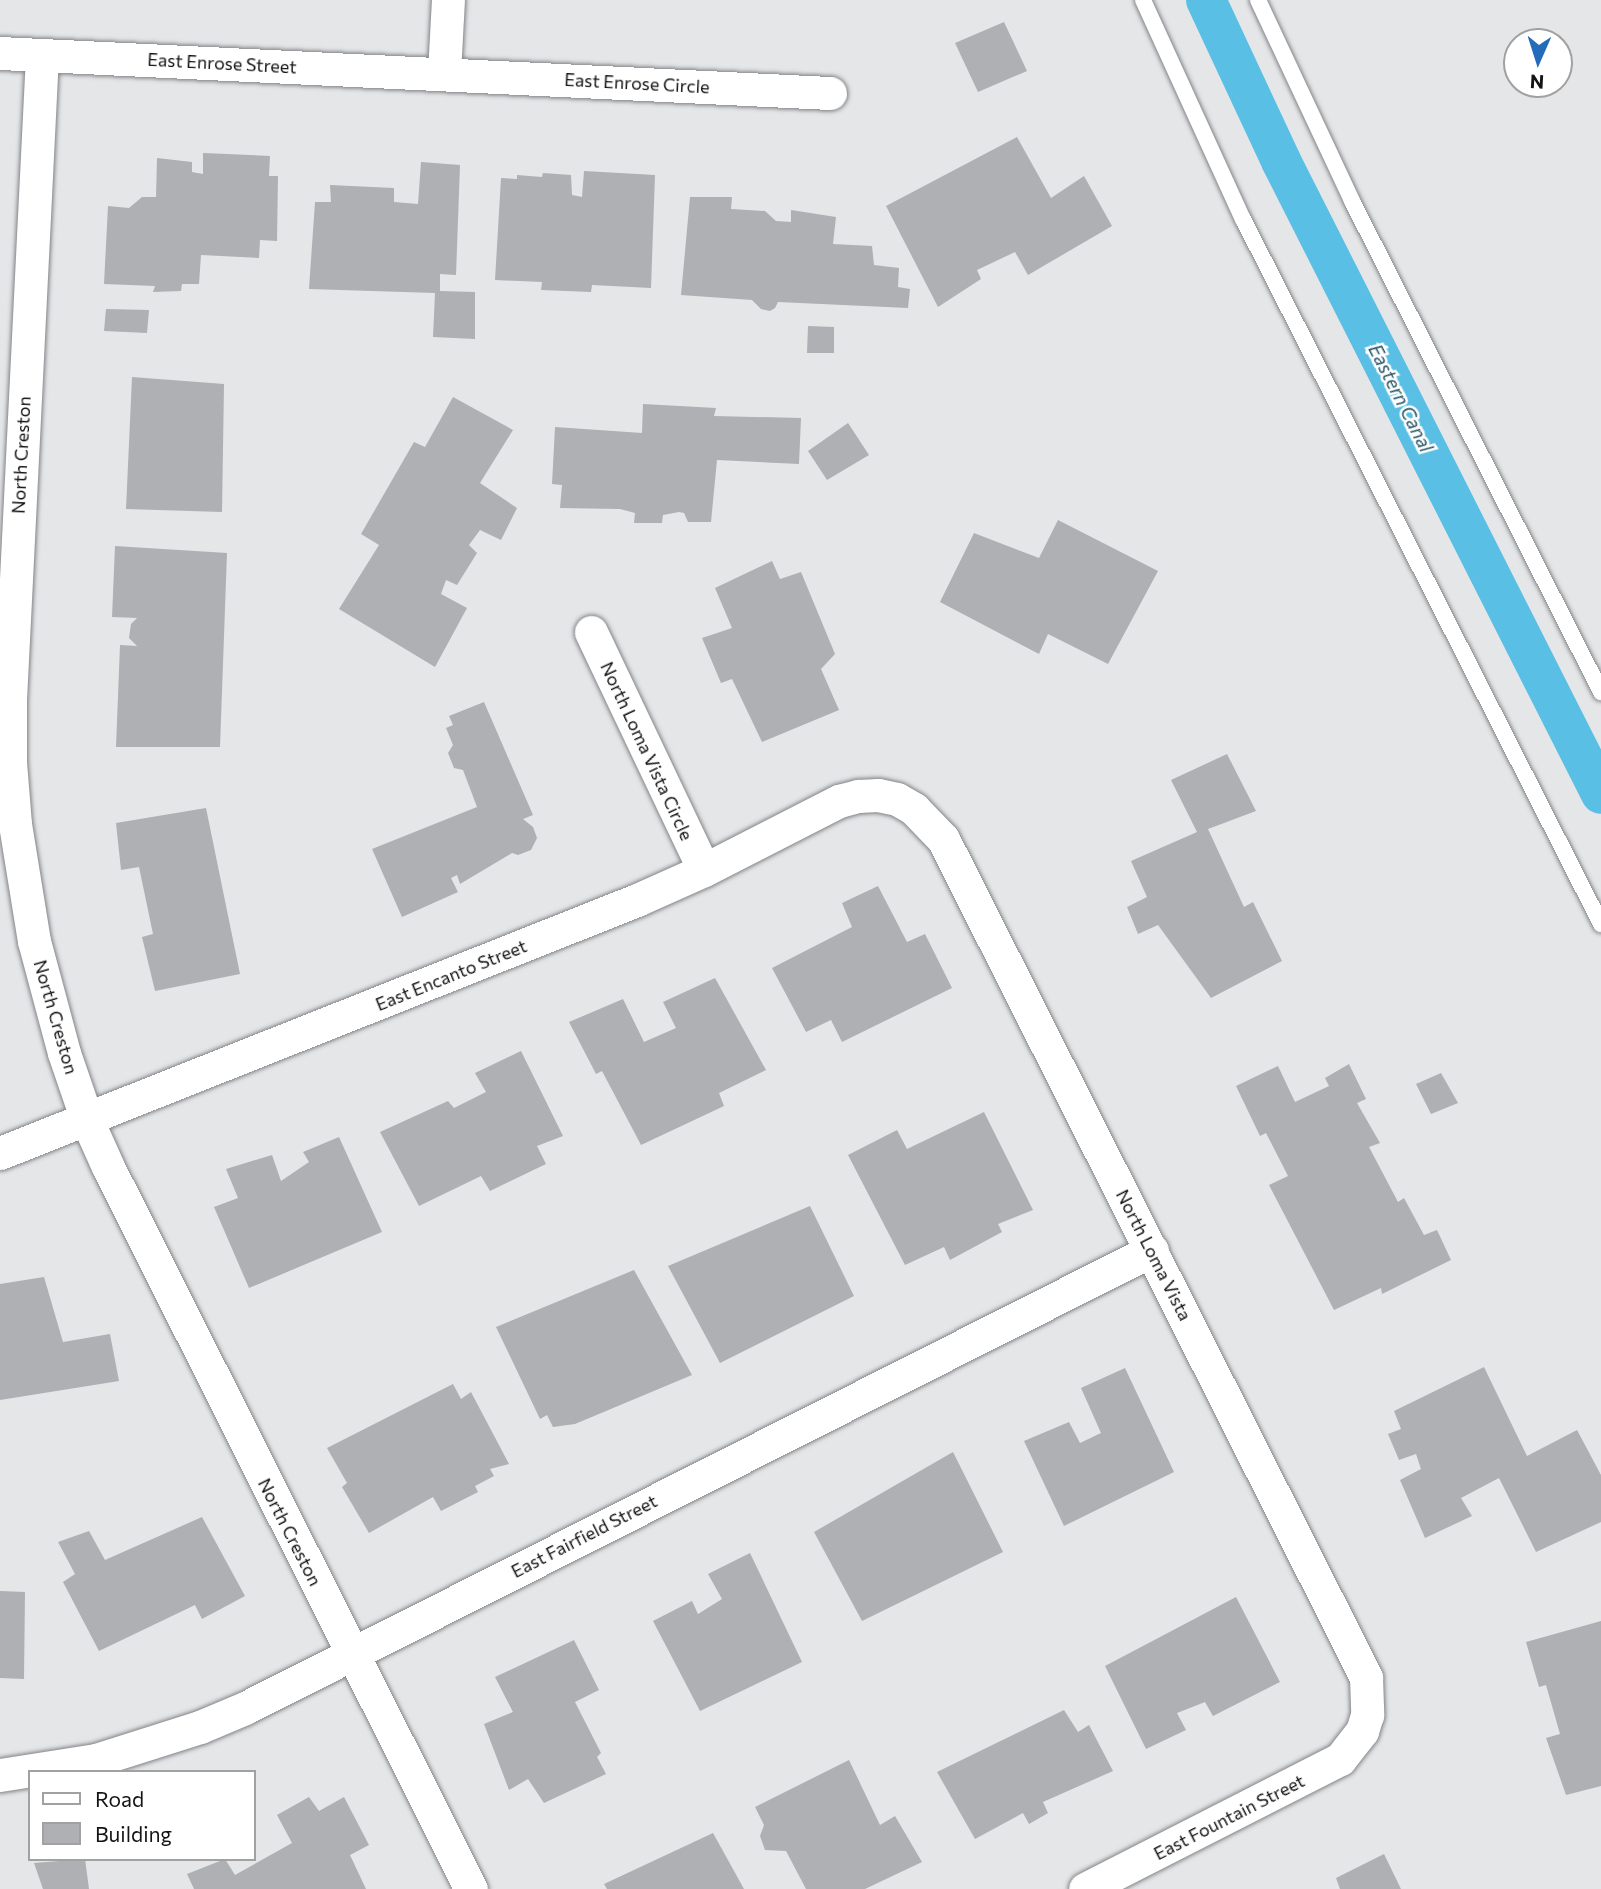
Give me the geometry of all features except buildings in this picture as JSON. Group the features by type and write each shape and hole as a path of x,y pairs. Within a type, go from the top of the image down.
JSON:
{"street":[{"path":"444,73 448,0"},
{"name":"East Enrose Street","path":"0,53 444,73"},
{"name":"North Creston","path":"42,55 7,600 10,762 23,881 47,994 87,1120 351,1654 471,1889"},
{"name":"East Enrose Circle","path":"444,73 830,93"},
{"name":"North Loma Vista Circle","path":"591,632 704,870"},
{"name":"East Encanto Street","path":"0,1153 563,931 704,870 839,801 859,796 898,799"},
{"name":"North Loma Vista","path":"898,799 930,823 943,839 1366,1677 1367,1715 1362,1731"},
{"name":"East Fairfield Street","path":"32,1770 96,1760 149,1745 245,1708 1152,1250"},
{"name":"East Fountain Street","path":"1085,1889 1327,1768 1352,1746 1362,1731"},
{"name":"East Fairfield Street","path":"0,1775 28,1771"}],"lane":[{"path":"1143,0 1243,219 1601,923"},
{"path":"1258,0 1352,201 1601,692"}],"waterway":[{"name":"Eastern Canal","path":"1206,0 1281,161 1601,794"}]}
